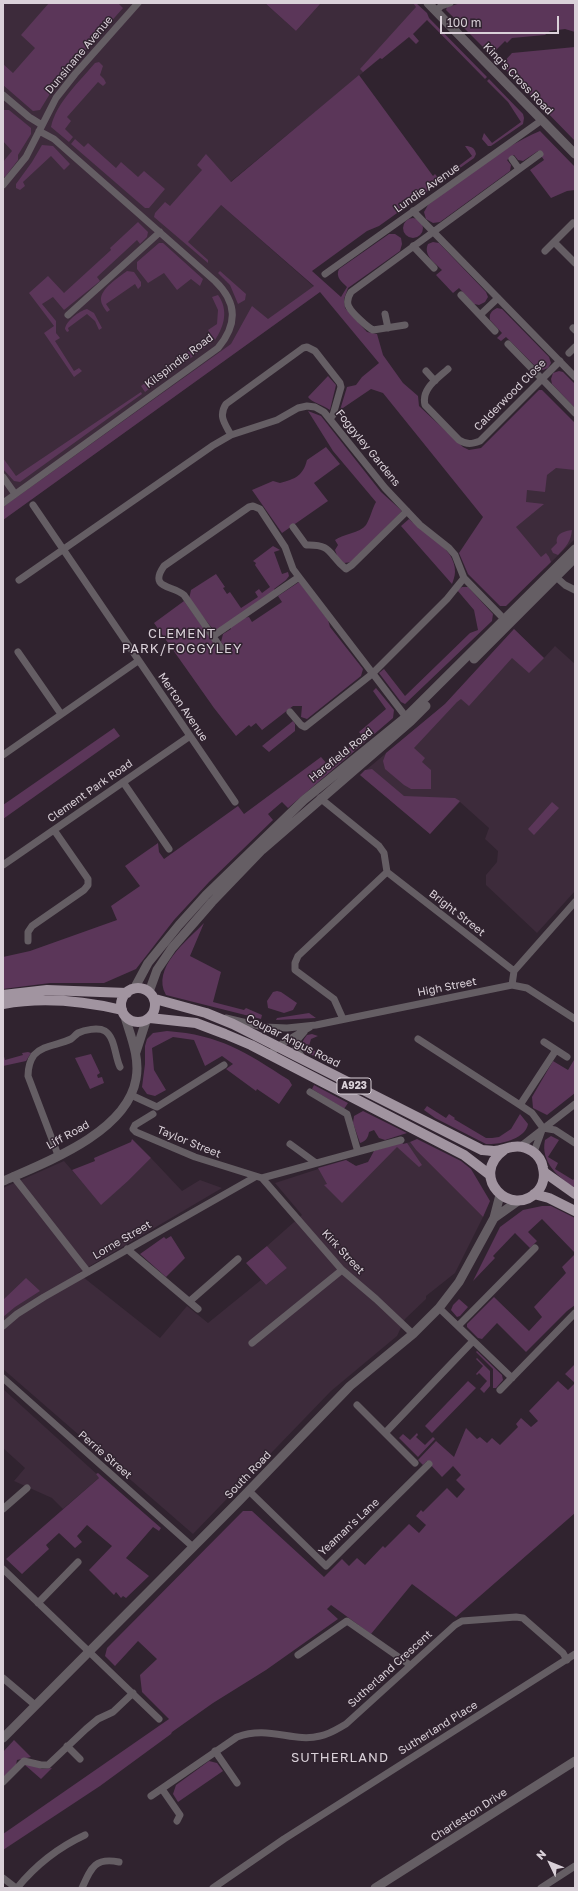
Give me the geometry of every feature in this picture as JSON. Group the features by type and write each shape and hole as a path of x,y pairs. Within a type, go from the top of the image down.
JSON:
{"main road":[{"name":"Coupar Angus Road","path":"3,995 47,990 130,991 145,989 152,996 233,1024 482,1150 504,1150 521,1146"},
{"path":"124,1014 122,1001 130,991"},
{"path":"148,1019 155,1009 152,996"},
{"name":"Coupar Angus Road","path":"3,1004 34,1000 102,1006 124,1014 135,1022 148,1019 196,1023 225,1034 458,1151 490,1175 492,1183 500,1195"},
{"path":"500,1195 509,1199 527,1199 534,1194 543,1181 544,1172 541,1161 534,1152 521,1146"},
{"path":"490,1175 493,1160 504,1150"},
{"path":"544,1172 575,1194"},
{"path":"534,1194 549,1198 575,1210"}],"street":[{"name":"Dunsinane Avenue","path":"3,185 26,157 56,98 138,3"},
{"name":"King's Cross Road","path":"428,3 575,154"},
{"path":"436,11 441,6 450,3"},
{"name":"Kilspindie Road","path":"3,95 224,290 230,301 232,314 231,327 225,339 218,348 3,503"},
{"name":"Lundie Avenue","path":"324,274 542,120"},
{"path":"405,325 373,330 368,328 349,307 347,299 350,292 540,154"},
{"path":"512,159 519,169"},
{"path":"413,211 575,377"},
{"path":"545,251 573,223"},
{"path":"68,315 160,232"},
{"path":"554,242 575,263"},
{"path":"413,246 434,268"},
{"path":"461,295 495,331"},
{"path":"480,315 498,298"},
{"path":"385,314 388,328"},
{"path":"508,344 575,413"},
{"path":"231,435 222,419 221,411 226,404 303,348 307,347 315,351 340,383 341,387 333,415 330,419"},
{"path":"569,353 575,347"},
{"name":"Calderwood Close","path":"448,369 426,390 423,398 425,406 459,440 466,444 473,444 480,441 560,361"},
{"path":"426,371 435,381"},
{"name":"Foggyley Gardens","path":"19,580 212,446 231,435 277,420 298,408 307,406 315,407 324,412 385,488 420,525 449,548 455,555 464,578 504,619"},
{"path":"3,477 15,494"},
{"name":"Merton Avenue","path":"33,505 235,802"},
{"path":"221,648 184,596 180,592 167,588 161,584 158,578 164,566 243,511 253,506 260,509 285,547 293,568 299,577 406,717"},
{"path":"293,527 306,546 317,545 328,549 346,568 352,565 407,511"},
{"name":"Harefield Road","path":"130,991 152,958 206,895 304,800 406,717 575,549"},
{"name":"Harefield Road","path":"152,996 157,970 172,948 212,902 262,850 320,798 411,721 575,558"},
{"path":"213,636 299,577"},
{"path":"556,577 565,585 575,590"},
{"path":"290,712 300,725 305,727 372,674 447,599 464,578"},
{"path":"18,652 61,714"},
{"path":"3,755 138,661"},
{"name":"Clement Park Road","path":"3,865 190,736"},
{"path":"123,782 169,849"},
{"path":"320,798 379,846 384,852 387,872 298,956 295,963 295,970 334,999 343,1019"},
{"path":"28,941 28,932 32,926 84,890 88,885 88,880 54,830"},
{"name":"Bright Street","path":"387,872 514,971"},
{"path":"512,985 514,971 575,902"},
{"name":"High Street","path":"206,1014 264,1027 287,1028 316,1025 512,985 527,988 575,1018"},
{"name":"Liff Road","path":"3,1181 85,1141 106,1128 118,1115 131,1095 136,1080 136,1052 124,1014"},
{"name":"Liff Road","path":"136,1052 148,1019"},
{"name":"High Street","path":"268,1055 298,1033 316,1025"},
{"name":"High Street","path":"304,1060 296,1048 298,1039 301,1034 316,1025"},
{"path":"58,1155 28,1076 28,1065 34,1055 41,1050 72,1039 78,1033 96,1029 104,1031 112,1038 115,1057 120,1067"},
{"path":"418,1039 532,1113 543,1128 555,1130 575,1142"},
{"path":"544,1042 567,1057"},
{"path":"520,1105 556,1050"},
{"path":"131,1095 157,1107 224,1065"},
{"path":"310,1092 347,1114 358,1152"},
{"path":"521,1146 575,1104"},
{"name":"Taylor Street","path":"152,1114 135,1125 133,1129 136,1132 195,1157 259,1177"},
{"path":"534,1152 543,1128"},
{"name":"Lorne Street","path":"3,1326 17,1314 127,1249 259,1177 400,1140"},
{"path":"290,1144 316,1162"},
{"path":"13,1176 88,1272"},
{"name":"Kirk Street","path":"259,1177 342,1270 376,1299 413,1334"},
{"name":"South Road","path":"3,1738 249,1491 350,1386 413,1334 439,1308 459,1282 494,1218 500,1195"},
{"name":"South Road","path":"494,1218 518,1200"},
{"path":"458,1326 535,1248"},
{"path":"127,1249 198,1309"},
{"path":"190,1301 238,1259"},
{"path":"252,1343 342,1270"},
{"path":"439,1308 512,1378"},
{"path":"500,1390 575,1313"},
{"path":"385,1433 473,1341"},
{"name":"Perrie Street","path":"3,1378 193,1547"},
{"path":"357,1405 415,1463"},
{"name":"Yeaman's Lane","path":"249,1491 326,1566 429,1464"},
{"path":"3,1508 27,1488"},
{"path":"38,1603 78,1562"},
{"path":"3,1569 133,1693 159,1720"},
{"name":"Sutherland Crescent","path":"151,1796 215,1751 237,1737 249,1732 263,1731 307,1737 319,1736 332,1732 346,1724 455,1625 462,1621 516,1617 523,1618 563,1653 567,1660"},
{"path":"298,1655 347,1621 410,1666"},
{"name":"Sutherland Place","path":"213,1888 284,1839 575,1654"},
{"path":"3,1678 35,1705"},
{"path":"3,1782 24,1761 41,1766 48,1765 98,1719 113,1712 133,1693"},
{"path":"67,1746 80,1759"},
{"path":"215,1751 237,1783"},
{"name":"Charleston Drive","path":"375,1888 575,1761"},
{"path":"162,1789 180,1816 177,1821"},
{"path":"3,1878 16,1888 26,1876 67,1843 85,1834"},
{"path":"82,1888 90,1870 98,1862 107,1859 119,1862"},
{"path":"541,1888 575,1866"}],"shaded area":[{"path":"3,3 265,3 296,31 321,3 413,3 429,18 212,197 320,292 3,520"},
{"path":"49,3 118,3 123,8 56,84 40,110 33,111 3,85 3,64 13,73 35,48 21,35"},
{"path":"265,3 321,3 296,31"},
{"path":"413,3 416,3 427,13 429,18 487,77 485,79 427,20 413,34 419,41 416,44 409,37 363,72 360,69 416,7"},
{"path":"461,3 575,3 575,32 565,29 550,31 545,35 512,38 507,43 505,41 491,55 446,10 447,7"},
{"path":"575,47 575,141 501,65 512,53"},
{"path":"99,62 103,66 100,75 106,83 103,86 98,82 67,117 71,121 65,129 73,137 69,142 51,127 54,118 69,93 95,63"},
{"path":"359,75 433,176 435,174 440,180 472,156 465,146 469,146 475,150 476,154 474,158 379,226 367,231 312,271 341,297 347,287 338,277 339,269 389,234 395,234 401,238 402,244 400,251 348,288 344,299 345,308 367,332 377,334 383,355 403,383 418,396 419,406 463,447 469,450 481,448 539,390 542,390 575,423 575,470 556,468 547,475 545,492 527,490 526,502 544,504 516,527 541,557 546,553 551,562 506,606 500,606 468,574 459,553 483,517 383,393 371,389 340,410 347,387 356,385 362,377 379,363 320,292 3,520 3,507 231,344 252,306 268,319 314,286 221,205 188,242 208,260 208,263 154,217 155,213 165,202 170,206 202,170 197,165 206,154 231,182"},
{"path":"489,79 523,114 524,118 523,124 491,146 488,146 482,139 484,133 492,143 521,122 508,102 487,81"},
{"path":"3,110 9,110 31,128 31,134 18,155 18,160 5,177 3,176 3,162 12,151 3,141"},
{"path":"540,131 575,167 575,190 567,191 551,198 530,170 544,160 538,151 523,161 518,160 514,155 507,160 511,165 510,171 440,222 433,223 426,219 424,212 428,205 496,155"},
{"path":"75,139 84,147 88,143 116,168 121,162 138,177 144,171 165,189 149,208 145,208 71,144"},
{"path":"42,145 53,146 70,164 64,170 51,156 23,182 25,186 20,190 16,188 16,184"},
{"path":"413,218 420,221 423,228 420,235 413,238 406,235 403,228 406,221"},
{"path":"138,222 148,232 147,237 140,244 137,240 97,277 100,281 64,310 53,297 42,304 56,321 56,333 60,338 55,341 74,371 79,368 82,371 74,377 44,333 54,326 29,293 48,276 64,293 111,250 110,248"},
{"path":"433,242 439,243 486,292 488,297 485,302 479,305 474,304 459,288 453,293 436,275 442,270 430,258 427,252 428,244"},
{"path":"159,243 163,243 203,279 200,286 191,279 177,290 164,273 148,283 137,269 137,262"},
{"path":"127,271 134,272 141,282 141,286 138,289 135,284 106,304 110,310 107,312 101,302 102,296 111,284"},
{"path":"220,271 246,294 245,300 238,304 230,285 218,273"},
{"path":"218,295 223,307 224,318 221,330 215,340 145,392 141,386 211,335 208,330 217,324 218,310 212,297"},
{"path":"497,308 502,309 549,357 551,363 548,368 543,370 537,368 506,337 501,341 497,338 502,333 490,320 490,314"},
{"path":"87,309 94,313 102,328 99,330 95,321 87,314 68,328 69,331 67,332 65,329 70,320 77,314"},
{"path":"559,371 563,372 575,384 575,408 552,384 551,379 553,373"},
{"path":"328,376 336,385 330,410 308,397"},
{"path":"141,392 142,394 20,482 14,481 3,469 3,458 16,476"},
{"path":"308,411 321,416 381,492 402,511 352,562 344,563 338,558 335,550 338,545 335,540 363,528 367,523 376,502 333,451"},
{"path":"575,443 575,539 545,568 501,514"},
{"path":"326,447 340,464 314,483 328,501 282,533 252,490 273,481 280,483 298,476 303,470 307,460"},
{"path":"409,519 445,548 454,563 455,572 452,584 401,526"},
{"path":"572,530 568,544 558,555 553,553 551,549 557,543 557,537 563,532"},
{"path":"273,546 280,550 274,552 282,574 288,572 289,576 274,589 275,591 220,629 216,630 212,628 189,599 191,590 216,574 225,587 223,588 227,594 230,592 241,608 258,597 255,592 259,589 262,593 270,587 255,565 256,563 253,561"},
{"path":"299,582 328,620 330,627 363,669 361,676 307,719 301,717 302,706 293,706 262,730 256,723 251,727 249,725 236,736 214,708 154,623 184,601 219,650 224,646 221,642 223,634 231,629 231,626 243,618 249,617 252,622 282,602 278,596"},
{"path":"462,587 468,587 493,614 492,621 405,704 401,702 379,673 384,669 405,696 470,633 478,630 474,610 457,590"},
{"path":"514,629 544,658 555,646 575,664 575,891 537,933 486,885 486,875 497,862 498,851 485,839 489,828 460,802 430,834 360,775 445,704"},
{"path":"514,629 544,658 529,673 512,658 469,706 461,699 457,702 414,748 425,758 422,762 431,770 431,789 411,789 404,785 385,769 383,761 386,753 445,704"},
{"path":"376,688 394,710 393,718 288,808 282,802 268,814 273,820 209,882 174,920 136,969 104,983 50,983 3,989 3,957 30,951 117,920 111,906 140,886 125,866 158,843 159,852 164,859 238,806 244,814 321,757 328,765 363,737 359,732 386,709 373,691"},
{"path":"293,721 295,724 295,731 269,752 262,746"},
{"path":"114,728 120,736 3,819 3,805"},
{"path":"372,769 404,796 455,798 460,801 430,834 360,775 365,770"},
{"path":"552,802 559,808 534,835 528,829"},
{"path":"204,923 190,956 221,972 213,1002 244,1010 246,1008 262,1015 261,1019 166,995 163,985 163,975 167,965 173,956"},
{"path":"273,992 281,992 297,1003 293,1010 284,1013 268,1008 267,1001"},
{"path":"309,1013 316,1018 276,1020 277,1018"},
{"path":"167,1031 203,1036 232,1046 289,1080 292,1085 279,1104 257,1089 256,1091 226,1069 233,1064 222,1056 205,1066 194,1040 173,1037 152,1048 154,1070 166,1090 155,1096 147,1094 142,1087 145,1064 145,1046 147,1039 153,1033"},
{"path":"312,1034 318,1036 311,1039 309,1046 327,1061 304,1052 302,1045 303,1041 307,1035"},
{"path":"28,1052 31,1053 26,1061 3,1066 3,1053 5,1060"},
{"path":"91,1054 100,1073 97,1075 98,1078 102,1077 104,1083 90,1089 75,1058"},
{"path":"574,1060 575,1093 547,1115 533,1108 532,1097 553,1061 568,1070"},
{"path":"314,1085 348,1103 344,1109 312,1089"},
{"path":"427,1106 446,1118 449,1114 455,1118 454,1119 486,1138 499,1137 511,1129 520,1114 528,1124 522,1134 511,1140 486,1144 435,1118 424,1110"},
{"path":"363,1111 407,1133 385,1140 379,1138 374,1130 369,1132 366,1139 360,1143 353,1123 354,1116"},
{"path":"551,1136 559,1140 548,1157 558,1163 555,1169 573,1180 575,1178 575,1188 557,1174 548,1162 544,1148 545,1140"},
{"path":"132,1139 151,1158 101,1205 72,1170 95,1161 94,1158 131,1142"},
{"path":"417,1139 461,1161 471,1169 490,1201 483,1217 416,1150 410,1142"},
{"path":"402,1142 403,1144 410,1142 416,1150 483,1217 455,1273 426,1296 426,1299 405,1319 397,1336 331,1391 193,1534 3,1369 3,1188 64,1161 101,1204 128,1181 151,1158 182,1191 200,1180 222,1188 78,1273 160,1338 187,1306 208,1323 261,1280 266,1285 287,1268 267,1246 302,1215 275,1183 346,1160 356,1166 369,1162 374,1151"},
{"path":"402,1142 403,1144 407,1143 422,1165 419,1167 397,1147 342,1203 324,1185 327,1184 318,1168 346,1160 356,1166 368,1162 374,1151"},
{"path":"542,1206 551,1206 575,1218 575,1253 542,1219 528,1232 537,1241 530,1248 515,1233 493,1256 495,1258 473,1281 500,1227 523,1210"},
{"path":"171,1236 185,1258 166,1277 140,1254 164,1237 166,1239"},
{"path":"267,1246 287,1268 266,1285 246,1263"},
{"path":"575,1254 575,1305 567,1311 526,1352 497,1323 482,1339 478,1338 467,1327 467,1324 494,1297 529,1331 542,1317 534,1307 566,1273 562,1267"},
{"path":"26,1278 40,1291 15,1307 3,1317 3,1300"},
{"path":"459,1299 468,1307 460,1316 457,1317 451,1310 453,1305"},
{"path":"477,1351 502,1375 503,1380 496,1388 493,1388 493,1369 476,1352"},
{"path":"477,1358 490,1371 490,1386 484,1393 480,1389 487,1381 479,1373 477,1375 476,1374 483,1366 476,1359"},
{"path":"575,1364 575,1383 565,1374"},
{"path":"468,1381 476,1388 432,1433 425,1426"},
{"path":"558,1381 568,1390 575,1383 575,1513 456,1617 412,1584 371,1634 331,1605 327,1609 338,1619 266,1670 213,1703 100,1786 3,1850 3,1834 169,1719 142,1692 140,1675 157,1659 138,1641 115,1666 105,1656 107,1648 243,1511 252,1511 324,1577 342,1559 349,1566 357,1558 365,1565 383,1546 385,1548 409,1524 419,1533 426,1525 416,1516 421,1510 423,1512 447,1488 457,1498 465,1489 456,1480 461,1475 453,1466 442,1477 427,1461 423,1465 418,1460 436,1441 454,1457 466,1428 477,1439 480,1437 487,1443 492,1438 500,1445 518,1427 516,1424 521,1418 531,1427 538,1421 529,1411"},
{"path":"3,1389 100,1477 63,1509 52,1498 14,1481 25,1468 3,1448"},
{"path":"417,1433 418,1435 416,1437 425,1445 433,1437 435,1439 418,1457 399,1438 403,1434 410,1440"},
{"path":"98,1473 161,1528 159,1531 153,1527 126,1558 149,1576 126,1598 123,1596 121,1598 116,1592 114,1595 89,1570 112,1546 87,1525 77,1536 82,1542 75,1548 59,1533 46,1545 49,1549 22,1574 6,1559 99,1478 96,1474"},
{"path":"14,1740 31,1757 17,1760 16,1765 3,1778 3,1752"},
{"path":"209,1761 217,1763 223,1771 178,1802 173,1794 176,1785"},
{"path":"30,1764 42,1769 52,1768 41,1779 25,1765"}],"district":[{"name":"CLEMENT PARK/FOGGYLEY","path":"182,642"},
{"name":"SUTHERLAND","path":"340,1758"}]}
